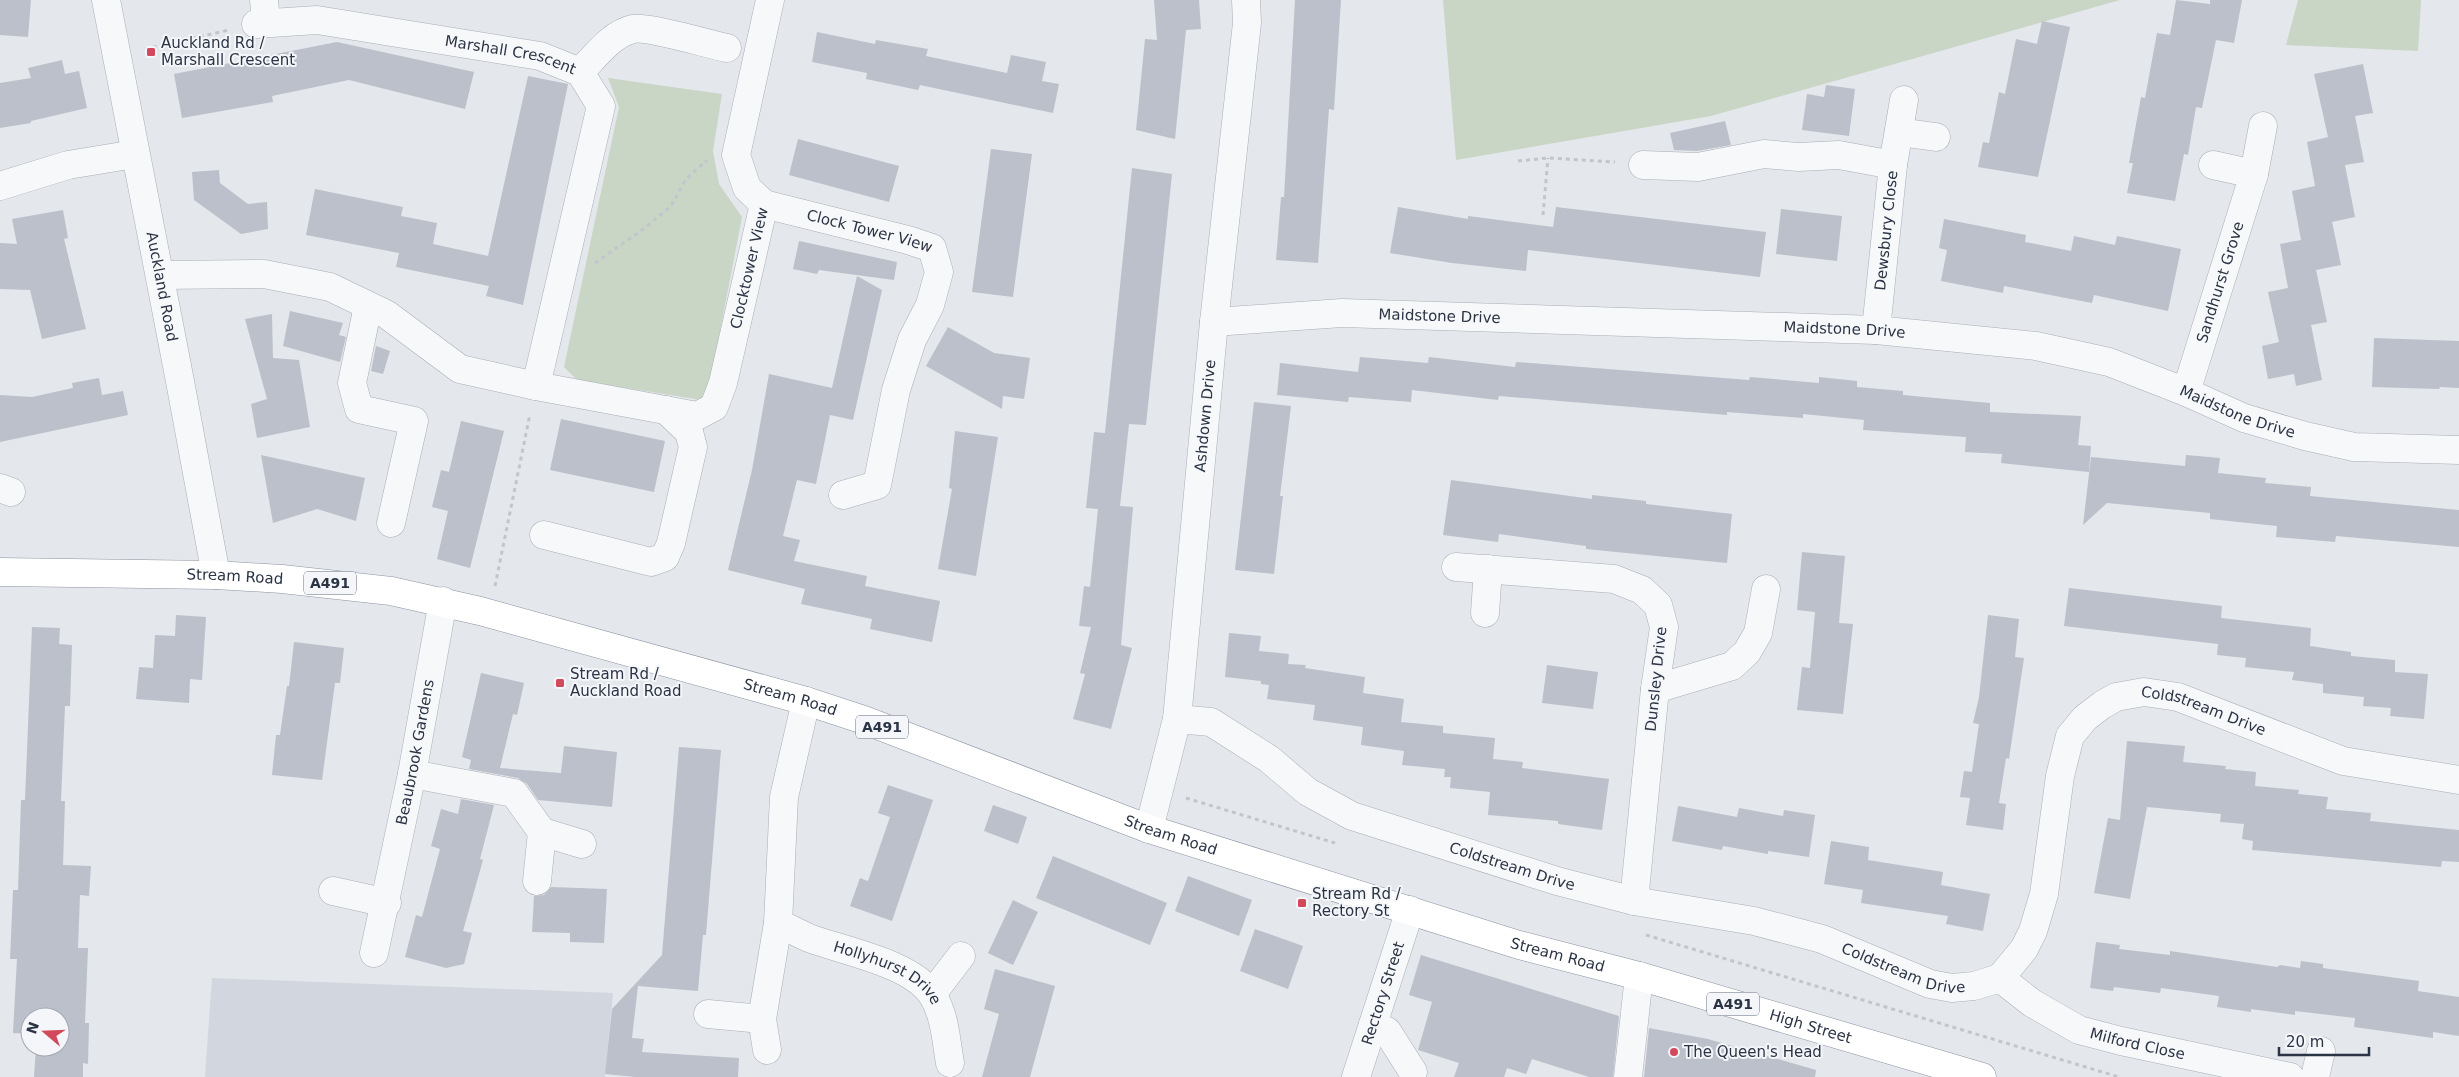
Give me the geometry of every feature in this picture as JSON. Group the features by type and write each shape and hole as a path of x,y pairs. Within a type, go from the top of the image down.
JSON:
{"highway":[{"name":"Stream Road","path":"0,572 216,575 337,584 443,601 806,701 864,720 1149,829 1519,945 1639,976"},
{"name":"High Street","path":"1639,976 1954,1073 1982,1077"}],"street":[{"name":"Auckland Road","path":"106,0 160,274 216,575"},
{"path":"736,155 770,0"},
{"name":"Ashdown Drive","path":"1149,829 1177,719 1214,322 1247,23 1246,0"},
{"name":"Marshall Crescent","path":"262,16 317,20 540,56 580,72 600,106 536,386"},
{"path":"580,72 610,41 633,29 653,30 727,48"},
{"name":"Dewsbury Close","path":"1876,330 1893,165 1904,100"},
{"name":"Sandhurst Grove","path":"2186,392 2254,174 2263,126"},
{"path":"1899,132 1936,137"},
{"path":"0,186 68,165 135,154"},
{"path":"1643,166 1698,167 1764,154 1798,157 1839,155 1893,165"},
{"name":"Clocktower View","path":"666,410 697,416 714,407 723,383 764,204 747,188 736,155"},
{"path":"2213,165 2254,174"},
{"name":"Clock Tower View","path":"764,204 908,240 932,248 939,272 930,305 912,340 896,390 878,485 843,495"},
{"path":"160,274 264,274 330,287 386,314 460,369 536,386 666,410 689,432 692,447 671,543 665,557 652,562 544,535"},
{"path":"368,306 352,383 359,409 414,421 391,523"},
{"name":"Maidstone Drive","path":"1214,322 1342,313 1876,330 2036,346 2109,362 2186,392 2244,418 2305,436 2354,447 2459,450"},
{"name":"Dunsley Drive","path":"1456,567 1614,578 1642,590 1658,605 1664,627 1655,688 1634,901"},
{"path":"1485,613 1488,569"},
{"path":"1655,688 1732,666 1747,652 1758,634 1766,589"},
{"name":"Beaubrook Gardens","path":"374,953 412,774 443,601"},
{"name":"Coldstream Drive","path":"1177,719 1211,722 1270,759 1308,792 1352,816 1557,881 1634,901 1754,921 1822,940 1930,984 1952,988 1974,986 2000,978 2024,949 2036,922 2044,894 2060,776 2070,736 2085,718 2102,704 2116,697 2144,692 2178,697 2343,761 2459,780"},
{"path":"767,1050 762,1019 778,923 784,797 806,701"},
{"path":"412,774 514,792 542,832 582,844"},
{"path":"537,881 542,832"},
{"path":"333,891 386,903"},
{"name":"Rectory Street","path":"1356,1077 1410,910"},
{"name":"Hollyhurst Drive","path":"778,923 809,938 878,960 914,976 932,994 942,1016 950,1063"},
{"path":"932,994 961,956"},
{"path":"1628,1077 1639,976"},
{"name":"Milford Close","path":"2000,978 2032,1003 2079,1030 2121,1041 2290,1077"},
{"path":"708,1014 762,1019"},
{"path":"1373,1025 1387,1031 1413,1072"},
{"path":"2315,1077 2321,1051"}],"path":[{"path":"117,54 262,16"},
{"path":"563,269 594,264 642,230 670,206 686,179 707,160 736,155"},
{"path":"1518,161 1548,158 1594,159 1643,166"},
{"path":"1543,215 1548,158"},
{"path":"490,613 536,386"},
{"path":"1646,935 2119,1077"}],"shaded area":[{"path":"212,978 613,993 605,1077 205,1077"}],"green space":[{"path":"1443,0 2120,0 1711,116 1456,160"},
{"path":"2298,0 2421,0 2418,51 2286,45"},
{"path":"608,78 722,94 713,151 719,184 742,217 711,378 701,400 577,380 564,367 619,107"}],"building":[{"path":"0,0 31,0 28,37 0,35"},
{"path":"1154,0 1199,0 1201,29 1186,30 1175,139 1136,130 1145,39 1157,40"},
{"path":"1295,0 1341,0 1334,110 1329,109 1318,263 1276,260 1281,197 1284,197"},
{"path":"2176,0 2210,4 2210,0 2242,0 2234,43 2216,40 2202,108 2196,107 2188,155 2184,154 2175,201 2127,193 2133,163 2129,163 2141,97 2145,98 2157,33 2170,35"},
{"path":"2042,21 2070,27 2038,177 1978,167 1983,142 1989,143 1999,92 2005,94 2016,39 2037,44"},
{"path":"817,32 875,44 876,40 928,49 926,56 1007,73 1011,55 1046,62 1042,81 1059,84 1053,113 920,85 918,90 866,79 867,73 812,62"},
{"path":"337,42 474,72 465,109 349,80 272,96 273,102 182,118 174,74"},
{"path":"62,60 65,74 79,71 87,108 31,121 31,123 0,128 0,83 31,78 28,68"},
{"path":"2363,64 2373,113 2355,116 2364,162 2345,165 2355,217 2332,222 2341,265 2316,270 2327,322 2311,325 2322,380 2296,386 2294,374 2268,379 2262,346 2279,342 2268,292 2288,288 2280,244 2301,240 2292,191 2315,186 2307,142 2328,137 2314,74"},
{"path":"528,76 568,84 523,305 486,296 489,286 396,267 399,253 306,235 315,189 403,207 401,216 437,223 433,244 488,256"},
{"path":"1826,85 1855,89 1849,136 1802,130 1807,94 1824,97"},
{"path":"1725,121 1731,145 1697,151 1674,150 1670,133"},
{"path":"798,139 899,166 889,202 789,175"},
{"path":"991,149 1032,154 1013,297 972,292"},
{"path":"1132,168 1172,174 1146,425 1129,424 1120,506 1133,507 1121,645 1132,648 1111,729 1073,719 1085,674 1080,673 1091,627 1079,626 1084,586 1090,587 1098,509 1086,508 1094,432 1105,433"},
{"path":"219,170 220,183 248,204 267,202 268,229 241,234 194,200 192,172"},
{"path":"1398,207 1468,219 1468,216 1553,227 1556,207 1766,232 1760,277 1528,250 1526,271 1452,263 1390,253"},
{"path":"1781,209 1842,216 1837,261 1776,254"},
{"path":"63,210 68,238 64,239 86,329 42,339 30,290 0,289 0,243 17,244 12,219"},
{"path":"1944,219 2026,235 2025,242 2071,251 2074,236 2115,245 2117,236 2181,249 2168,311 2094,295 2092,303 2004,286 2003,293 1941,281 1947,250 1939,248"},
{"path":"799,241 897,262 894,280 819,270 817,274 793,269"},
{"path":"857,276 882,290 853,420 830,415 816,484 797,480 783,536 800,540 794,561 867,576 865,586 940,601 932,642 870,629 872,619 801,604 805,589 728,570 752,470 769,374 832,388"},
{"path":"290,311 343,323 339,335 346,337 340,362 283,346"},
{"path":"272,314 273,358 299,360 310,427 257,438 251,404 267,399 245,319"},
{"path":"948,327 994,353 1030,358 1024,399 1003,396 1002,409 926,366"},
{"path":"2374,338 2459,341 2459,388 2372,387"},
{"path":"376,346 390,351 383,374 371,371"},
{"path":"1360,357 1428,363 1429,357 1515,367 1516,362 1749,380 1750,377 1819,383 1819,377 1857,381 1857,387 1903,391 1903,395 1990,403 1990,412 2081,416 2078,445 2091,446 2089,472 2001,463 2002,454 1965,452 1966,437 1863,430 1864,420 1803,414 1803,418 1727,412 1727,415 1499,396 1498,400 1412,390 1411,402 1349,397 1348,402 1277,395 1280,363 1358,372"},
{"path":"99,378 102,395 123,391 128,415 0,442 0,395 32,397 73,388 72,383"},
{"path":"1254,402 1291,406 1280,496 1283,496 1274,574 1235,570"},
{"path":"561,419 665,441 654,492 550,470"},
{"path":"461,421 504,431 470,568 437,559 448,511 432,507 441,470 449,472"},
{"path":"955,431 998,437 976,576 938,569 952,489 949,488"},
{"path":"261,455 365,478 356,521 317,509 273,523"},
{"path":"2186,455 2220,458 2218,473 2266,478 2265,483 2311,487 2310,496 2459,510 2459,547 2336,536 2335,542 2276,537 2277,526 2210,519 2210,513 2107,503 2083,525 2091,457 2185,466"},
{"path":"1451,480 1592,499 1592,495 1646,501 1646,504 1732,514 1727,563 1586,549 1586,546 1499,534 1498,542 1443,535"},
{"path":"1802,552 1845,556 1839,623 1853,624 1843,714 1797,710 1802,667 1810,668 1815,612 1797,610"},
{"path":"2069,588 2222,606 2221,618 2311,628 2310,646 2351,652 2351,656 2395,660 2395,672 2428,674 2424,719 2390,716 2391,708 2363,706 2364,697 2323,693 2323,684 2292,680 2294,672 2245,667 2246,658 2217,655 2218,644 2064,626"},
{"path":"176,615 206,617 202,680 190,679 189,703 136,699 139,667 153,668 155,635 175,636"},
{"path":"1988,615 2019,619 2015,657 2024,658 2009,759 2006,758 1999,803 2006,804 2003,830 1966,825 1970,798 1960,797 1964,771 1972,772 1979,724 1973,723 1979,697"},
{"path":"32,627 60,628 59,644 72,645 70,706 65,706 61,801 65,801 63,865 91,866 89,896 80,895 78,948 88,948 85,1023 89,1023 88,1064 83,1063 83,1077 34,1077 35,1057 70,1057 70,1007 20,1007 20,1033 13,1033 17,959 10,959 13,890 18,890 21,800 25,800"},
{"path":"1229,633 1261,636 1259,651 1289,654 1288,664 1306,665 1305,668 1365,677 1363,693 1404,699 1401,722 1443,726 1443,733 1495,738 1493,759 1523,762 1522,768 1609,779 1602,830 1558,824 1558,821 1488,815 1490,792 1450,788 1451,777 1444,777 1445,769 1402,765 1404,751 1361,745 1363,727 1313,720 1315,705 1267,699 1269,685 1261,684 1261,681 1225,677"},
{"path":"294,642 344,648 340,683 335,683 322,780 272,775 276,735 280,735 287,686 289,686"},
{"path":"1547,665 1598,672 1593,709 1542,703"},
{"path":"481,673 524,683 517,715 513,714 500,768 561,773 564,746 617,752 612,807 538,800 527,784 518,778 469,769 471,760 462,757"},
{"path":"2127,741 2185,746 2183,762 2226,766 2225,769 2256,772 2255,786 2299,790 2298,794 2328,797 2326,809 2371,813 2370,821 2459,830 2459,862 2442,861 2441,867 2252,850 2253,841 2242,839 2244,824 2220,822 2221,814 2147,807 2130,899 2094,893 2108,818 2120,820"},
{"path":"679,747 721,750 706,935 703,935 698,991 638,986 632,1038 644,1039 642,1052 739,1058 738,1077 635,1077 605,1074 612,1009 662,955"},
{"path":"888,785 933,800 892,921 850,906 860,878 868,881 890,817 878,813"},
{"path":"461,799 494,805 480,859 483,860 463,931 472,933 464,964 446,968 405,957 416,915 422,917 440,849 431,846 441,809 458,814"},
{"path":"993,805 1027,817 1018,844 984,831"},
{"path":"1678,806 1737,817 1739,808 1783,816 1784,810 1815,815 1809,857 1768,851 1768,854 1723,846 1722,850 1672,841"},
{"path":"1831,841 1869,847 1868,860 1943,872 1941,885 1990,894 1983,931 1946,924 1948,916 1861,903 1863,890 1824,884"},
{"path":"1053,856 1167,903 1150,945 1036,898"},
{"path":"1188,876 1252,900 1239,936 1175,911"},
{"path":"551,887 607,889 604,943 570,942 570,933 532,932 534,896 544,895"},
{"path":"1013,900 1038,912 1013,965 988,953"},
{"path":"1255,929 1303,946 1288,989 1240,971"},
{"path":"2096,942 2120,945 2119,949 2170,955 2170,951 2277,967 2280,965 2300,968 2301,961 2323,964 2323,968 2419,981 2418,991 2459,997 2459,1036 2433,1032 2433,1038 2354,1027 2355,1018 2295,1011 2295,1015 2251,1009 2251,1012 2217,1007 2219,996 2161,988 2160,993 2114,987 2113,991 2090,988"},
{"path":"1421,955 1619,1016 1613,1077 1589,1077 1532,1059 1526,1074 1507,1068 1504,1077 1454,1077 1459,1063 1418,1050 1432,1002 1409,995"},
{"path":"995,969 1055,986 1030,1077 982,1077 999,1014 984,1009"},
{"path":"1649,1028 1708,1039 1816,1070 1815,1077 1644,1077"}],"place":[{"name":"Auckland Rd / Marshall Crescent","path":"151,52"},
{"name":"Stream Rd / Auckland Road","path":"560,683"},
{"name":"Stream Rd / Rectory St","path":"1302,903"},
{"name":"The Queen's Head","path":"1674,1052"}]}
